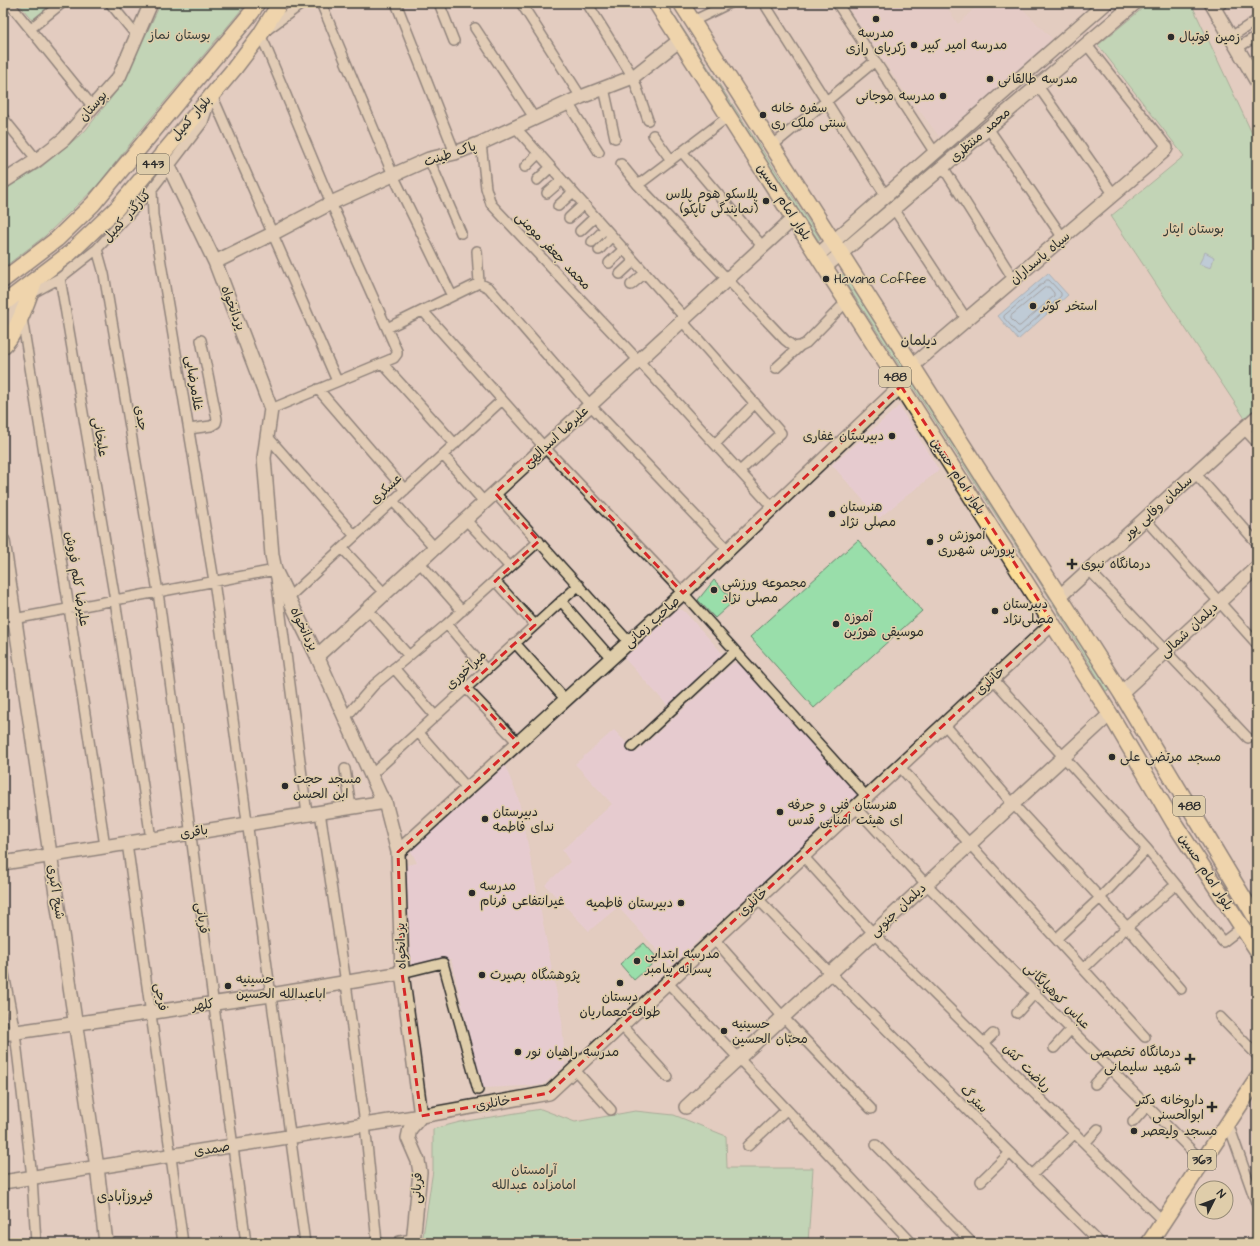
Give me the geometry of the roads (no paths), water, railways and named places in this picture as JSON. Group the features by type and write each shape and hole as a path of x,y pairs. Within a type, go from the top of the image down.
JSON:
{"main road":[{"name":"بلوار کمیل","path":"3,280 57,239 93,204 252,12 257,3"},
{"name":"بلوار کمیل","path":"3,304 70,253 117,208 162,152 234,69 260,35 280,3"},
{"name":"بلوار امام حسین","path":"656,3 1110,714 1174,823 1257,950"},
{"name":"بلوار امام حسین","path":"681,3 1059,597 1122,693 1257,920"},
{"path":"3,346 7,342 21,315 35,280"},
{"name":"363","path":"1149,1243 1257,1079"}],"street":[{"path":"9,3 93,107"},
{"path":"30,29 62,3"},
{"path":"110,3 136,35"},
{"name":"بوستان","path":"3,182 37,160 64,139 119,77 151,3"},
{"path":"271,409 394,358 397,354 260,35 303,3"},
{"path":"321,3 393,175 452,296"},
{"path":"396,3 455,153"},
{"path":"439,3 454,41"},
{"path":"521,3 581,97"},
{"path":"587,3 633,77 648,120"},
{"path":"693,21 730,3"},
{"path":"765,3 886,196"},
{"path":"837,3 935,153"},
{"name":"محمد منتظری","path":"837,248 870,229 1134,3"},
{"name":"محمد منتظری","path":"822,261 837,248 862,217 1100,5"},
{"path":"1216,5 1257,82"},
{"path":"1237,33 1257,20"},
{"path":"475,28 535,119"},
{"path":"1238,48 1257,36"},
{"name":"پاک طینت","path":"215,262 331,203 429,159 455,153 482,143 581,97 633,77 680,40"},
{"path":"1086,44 1164,143 1166,148"},
{"path":"772,146 875,61"},
{"path":"1038,86 1114,195"},
{"path":"604,88 615,138"},
{"path":"212,95 337,381"},
{"name":"کنارگذر کمیل","path":"29,295 60,278 97,249 152,189 203,122 212,95"},
{"path":"568,103 599,152"},
{"path":"638,185 729,116"},
{"path":"3,118 37,160"},
{"path":"516,128 645,273 781,433 740,471"},
{"path":"988,128 1063,238"},
{"path":"653,134 671,160"},
{"name":"محمد جعفر مومنی","path":"482,143 486,188 491,204 639,361 773,508"},
{"name":"سپاه پاسداران","path":"912,366 1114,195 1166,148"},
{"name":"یزدانخواه","path":"162,152 215,262 271,409 264,458 272,555 276,570 346,718 380,795 385,802 398,852 402,973 422,1116"},
{"path":"682,152 763,247"},
{"path":"524,167 539,154"},
{"path":"429,159 461,233"},
{"path":"621,164 638,185 728,278 785,340 797,346"},
{"path":"537,180 551,167"},
{"path":"943,167 1014,280"},
{"path":"548,193 562,180"},
{"name":"غلامرضایی","path":"152,189 153,215 214,581 305,1243"},
{"path":"558,206 573,192"},
{"path":"569,218 584,204"},
{"path":"894,208 967,320"},
{"path":"580,231 595,217"},
{"path":"862,217 870,229"},
{"name":"علیرضا اسدالهی","path":"317,656 794,218"},
{"path":"592,242 605,228"},
{"path":"598,250 612,236"},
{"name":"جدی","path":"97,249 104,274 158,592 190,833"},
{"path":"609,263 624,249"},
{"path":"477,251 479,283"},
{"path":"620,274 634,261"},
{"path":"631,285 645,273"},
{"name":"علیخانی","path":"60,278 115,600 151,839"},
{"path":"3,325 13,315 35,280"},
{"path":"387,328 479,283"},
{"path":"479,283 489,288 590,405 728,550"},
{"path":"776,368 797,346 806,343 847,301"},
{"path":"422,311 545,448 683,593 866,796"},
{"name":"علیرضا کلم فروش","path":"21,315 106,846"},
{"path":"189,429 211,426 216,423 217,419 201,340"},
{"path":"382,363 454,444"},
{"name":"صاحب زمانی","path":"398,852 683,593 901,386"},
{"path":"318,389 405,490"},
{"name":"عسکری","path":"288,597 502,400"},
{"path":"715,444 755,403"},
{"name":"سلمان وفایی پور","path":"1059,597 1257,417"},
{"path":"1244,429 1257,443"},
{"path":"267,436 355,536"},
{"path":"443,455 485,503"},
{"path":"1195,473 1257,543"},
{"path":"495,493 629,642"},
{"path":"393,501 435,548"},
{"path":"1145,519 1257,644"},
{"path":"466,520 510,567"},
{"name":"شیخ اکبری","path":"3,541 9,620 50,855 97,1167 106,1243"},
{"path":"346,718 374,685 462,611 539,541"},
{"path":"342,548 385,594"},
{"path":"420,563 462,611"},
{"name":"دیلمان شمالی","path":"1122,693 1257,567"},
{"path":"9,620 276,570 307,814"},
{"path":"1089,570 1248,738"},
{"path":"495,581 535,625"},
{"name":"میرآخوری","path":"371,774 579,585"},
{"path":"561,601 611,658"},
{"path":"368,610 409,656"},
{"name":"خانلری","path":"422,1116 549,1093 1052,623"},
{"path":"446,624 486,670"},
{"path":"515,643 566,700"},
{"path":"632,747 735,651"},
{"path":"394,668 435,716"},
{"path":"993,679 1147,849 1223,942 1236,932"},
{"path":"466,688 518,743"},
{"name":"دیلمان جنوبی","path":"686,1107 1110,714"},
{"path":"944,724 1013,804 1127,927 1181,989"},
{"path":"418,732 468,788"},
{"path":"899,766 1145,1037"},
{"path":"345,769 351,807"},
{"name":"باقری","path":"3,863 385,802"},
{"name":"عباس کوهپایگانی","path":"855,807 926,884 1202,1161"},
{"path":"320,812 346,982 365,1124 377,1243"},
{"name":"قربانی","path":"190,833 246,1243"},
{"name":"فرجی","path":"127,843 183,1243"},
{"path":"1056,939 1100,898 1147,849"},
{"name":"ریاضت کش","path":"803,856 873,933 1164,1221"},
{"path":"1083,969 1127,927 1172,888"},
{"name":"سترگ","path":"757,898 1100,1243"},
{"path":"714,939 783,1017 871,1109"},
{"path":"402,973 442,963 478,1090"},
{"path":"3,968 9,1033 32,1177 36,1243"},
{"name":"کلهر","path":"9,1033 214,1004 402,973"},
{"path":"668,982 786,1110 912,1243"},
{"path":"1017,1013 1035,994"},
{"path":"1220,1017 1257,1055"},
{"path":"621,1025 668,1077"},
{"path":"1054,1048 1071,1029"},
{"path":"984,1043 993,1034"},
{"path":"1095,1084 1110,1068"},
{"path":"574,1069 611,1110"},
{"path":"1133,1122 1147,1106"},
{"path":"748,1146 786,1110"},
{"name":"قربانی","path":"413,1242 420,1172 418,1161 408,1138 410,1129 422,1116"},
{"name":"صمدی","path":"3,1182 422,1116"},
{"path":"1228,1123 1257,1205"},
{"path":"1085,1143 1098,1129"},
{"path":"1032,1175 1075,1133"},
{"path":"876,1145 972,1243"},
{"path":"981,1181 1010,1153"},
{"path":"400,1243 413,1242"}],"water":[{"path":"1205,252 1214,257 1211,268 1199,264"},
{"name":"استخر کوثر","path":"1048,273 1068,295 1018,340 998,316"}],"place":[{"name":"مدرسه زکریای رازی","path":"876,19"},
{"name":"زمین فوتبال","path":"1171,37"},
{"name":"مدرسه امیر کبیر","path":"914,45"},
{"name":"مدرسه طالقانی","path":"990,79"},
{"name":"مدرسه موجانی","path":"943,96"},
{"name":"سفره خانه سنتی ملک ری","path":"763,115"},
{"name":"پلاسکو هوم پلاس (نمایندگی تاپکو)","path":"766,201"},
{"name":"Havana Coffee","path":"826,279"},
{"name":"استخر کوثر","path":"1033,306"},
{"name":"دبیرستان غفاری","path":"892,436"},
{"name":"هنرستان مصلی نژاد","path":"832,514"},
{"name":"آموزش و پرورش شهرری","path":"930,542"},
{"name":"درمانگاه نبوی","path":"1072,564"},
{"name":"مجموعه ورزشی مصلی نژاد","path":"714,590"},
{"name":"دبیرستان مصلی‌نژاد","path":"995,611"},
{"name":"آموزه موسیقی هوژین","path":"836,624"},
{"name":"مسجد مرتضی علی","path":"1112,757"},
{"name":"مسجد حجت ابن الحسن","path":"285,786"},
{"name":"هنرستان فنی و حرفه ای هیئت امنایی قدس","path":"780,812"},
{"name":"دبیرستان ندای فاطمه","path":"485,819"},
{"name":"مدرسه غیرانتفاعی فرنام","path":"472,893"},
{"name":"دبیرستان فاطمیه","path":"681,903"},
{"name":"مدرسه ابتدایی پسرانه پیامبر","path":"637,961"},
{"name":"پژوهشگاه بصیرت","path":"482,975"},
{"name":"دبستان طواف-معماریان","path":"620,983"},
{"name":"حسینیه اباعبدالله الحسین","path":"228,986"},
{"name":"حسینیه محبّان الحسین","path":"724,1031"},
{"name":"مدرسه راهیان نور","path":"518,1052"},
{"name":"درمانگاه تخصصی شهید سلیمانی","path":"1190,1059"},
{"name":"داروخانه دکتر ابوالحسنی","path":"1212,1107"},
{"name":"مسجد ولیعصر","path":"1134,1131"}],"district":[{"name":"دیلمان","path":"919,341"},
{"name":"فیروزآبادی","path":"125,1197"}],"park label":[{"name":"بوستان نماز","path":"180,35"},
{"name":"بوستان ایثار","path":"1194,229"},
{"name":"آرامستان امامزاده عبدالله","path":"534,1178"}]}
